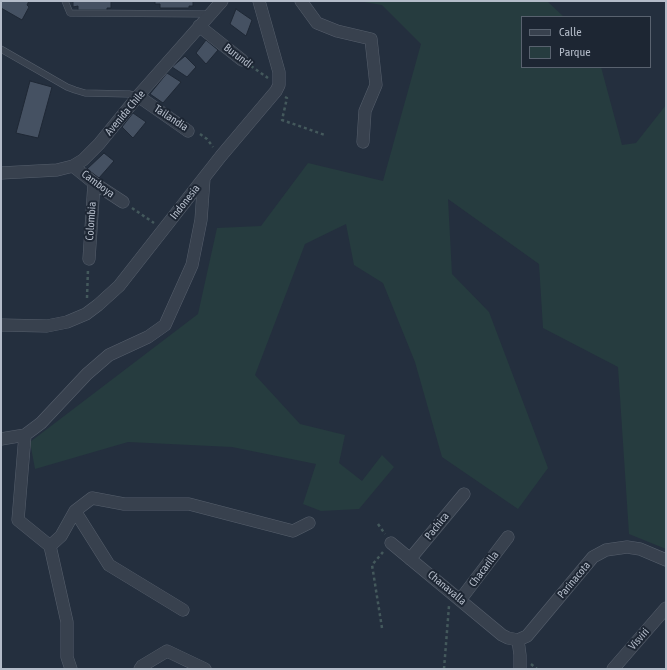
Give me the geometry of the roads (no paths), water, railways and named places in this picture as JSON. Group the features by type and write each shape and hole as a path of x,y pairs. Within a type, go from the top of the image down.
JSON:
{"street":[{"name":"Avenida Chile","path":"1,173 57,170 73,166 83,160 99,144 138,96 222,1"},
{"name":"Indonesia","path":"1,325 47,326 66,322 86,314 119,286 221,156 278,88 279,72 259,1"},
{"path":"301,1 316,23 337,31 371,39 376,85 365,111 363,142"},
{"name":"Burundí","path":"199,26 242,60"},
{"name":"Tailandia","path":"138,96 188,131"},
{"name":"Camboya","path":"73,166 94,183 123,202"},
{"path":"1,439 25,435 41,422 87,374 108,355 148,337 165,325 192,265 201,220 204,178"},
{"name":"Colombia","path":"89,259 94,183"},
{"path":"25,435 18,520 50,546 67,622 67,657 71,669"},
{"name":"Pachica","path":"410,559 464,494"},
{"path":"50,546 61,536 75,511 92,498 124,504 189,504 293,530 309,523"},
{"path":"75,511 109,565 183,610"},
{"name":"Chacarilla","path":"460,600 508,538"},
{"name":"Chanavalla","path":"391,542 502,634 508,638 518,640"},
{"name":"Parinacota","path":"518,640 527,636 593,557 606,550 627,547 640,549 666,560"},
{"name":"Visviri","path":"613,669 666,608"},
{"path":"518,640 520,669"},
{"path":"140,669 142,666 167,651 205,669"}],"lane":[{"path":"65,1 70,13 212,14"},
{"path":"1,49 67,87 75,90 85,93 129,94 138,96"}]}
